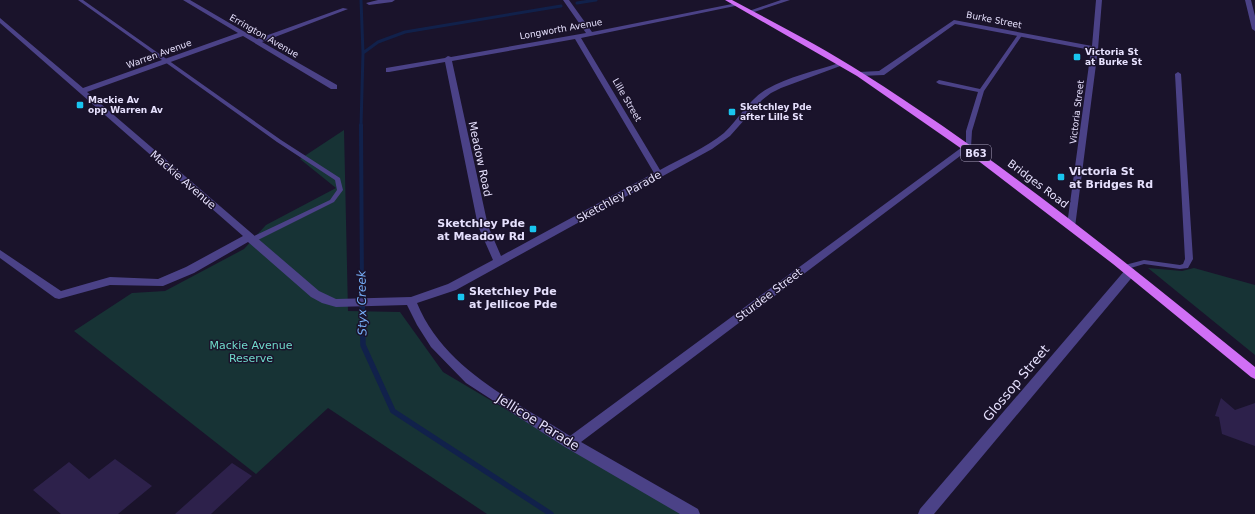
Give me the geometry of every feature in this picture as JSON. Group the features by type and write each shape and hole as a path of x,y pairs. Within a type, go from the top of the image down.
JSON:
{"main road":[{"name":"Bridges Road","path":"728,0 789,33 877,85 968,147 1072,226 1255,374"}],"street":[{"name":"Errington Avenue","path":"186,0 242,34 334,86"},
{"path":"369,3 392,0"},
{"path":"566,0 590,34"},
{"path":"749,12 787,0"},
{"name":"Victoria Street","path":"1072,226 1095,49 1099,0"},
{"path":"1248,0 1255,29"},
{"name":"Longworth Avenue","path":"389,70 448,58 590,34 736,4"},
{"path":"256,42 345,9"},
{"name":"Mackie Avenue","path":"0,20 317,296 326,300 340,303 381,302"},
{"name":"Burke Street","path":"881,73 954,22 1095,49"},
{"name":"Warren Avenue","path":"82,91 242,34"},
{"name":"Lille Street","path":"577,36 659,175"},
{"name":"Meadow Road","path":"448,58 483,226 499,262"},
{"name":"Sketchley Parade","path":"381,302 410,301 452,287 659,175 719,140 735,126 758,98 768,91 778,86 841,64"},
{"path":"859,74 881,73 877,85"},
{"name":"Sturdee Street","path":"570,442 968,147"},
{"path":"0,253 59,295 110,281 159,283 190,270 250,238"},
{"name":"Glossop Street","path":"925,514 1127,270"},
{"name":"Jellicoe Parade","path":"410,301 415,313 443,353 456,368 470,380 570,442 693,514"}],"lane":[{"path":"80,0 279,141 338,179 340,190 332,201 250,238"},
{"path":"968,147 969,131 981,92 1020,34"},
{"path":"1127,270 1144,262 1180,267 1185,266 1189,259 1178,74"},
{"path":"939,82 981,92"}],"green space":[{"name":"Mackie Avenue Reserve","path":"344,130 348,311 400,312 443,372 683,514 487,514 328,408 256,474 74,331 132,293 165,291 244,249 266,225 336,188 300,159"},
{"path":"1148,268 1182,271 1194,268 1255,285 1255,355"}],"building":[{"path":"1221,398 1235,410 1255,403 1255,446 1222,434 1219,417 1215,416"},
{"path":"115,459 152,486 118,514 61,514 33,490 69,462 89,479"},
{"path":"232,463 252,476 211,514 175,514"}],"waterway":[{"name":"Styx Creek","path":"361,0 363,53"},
{"path":"577,3 596,0"},
{"path":"363,53 378,42 405,32 561,6"},
{"name":"Styx Creek","path":"361,126 363,53"},
{"name":"Styx Creek","path":"361,126 362,293"},
{"name":"Styx Creek","path":"362,292 363,345 393,411 551,514"}],"place":[{"name":"Victoria St at Burke St","path":"1077,57"},
{"name":"Mackie Av opp Warren Av","path":"80,105"},
{"name":"Sketchley Pde after Lille St","path":"732,112"},
{"name":"Victoria St at Bridges Rd","path":"1061,177"},
{"name":"Sketchley Pde at Meadow Rd","path":"533,229"},
{"name":"Sketchley Pde at Jellicoe Pde","path":"461,297"}]}
